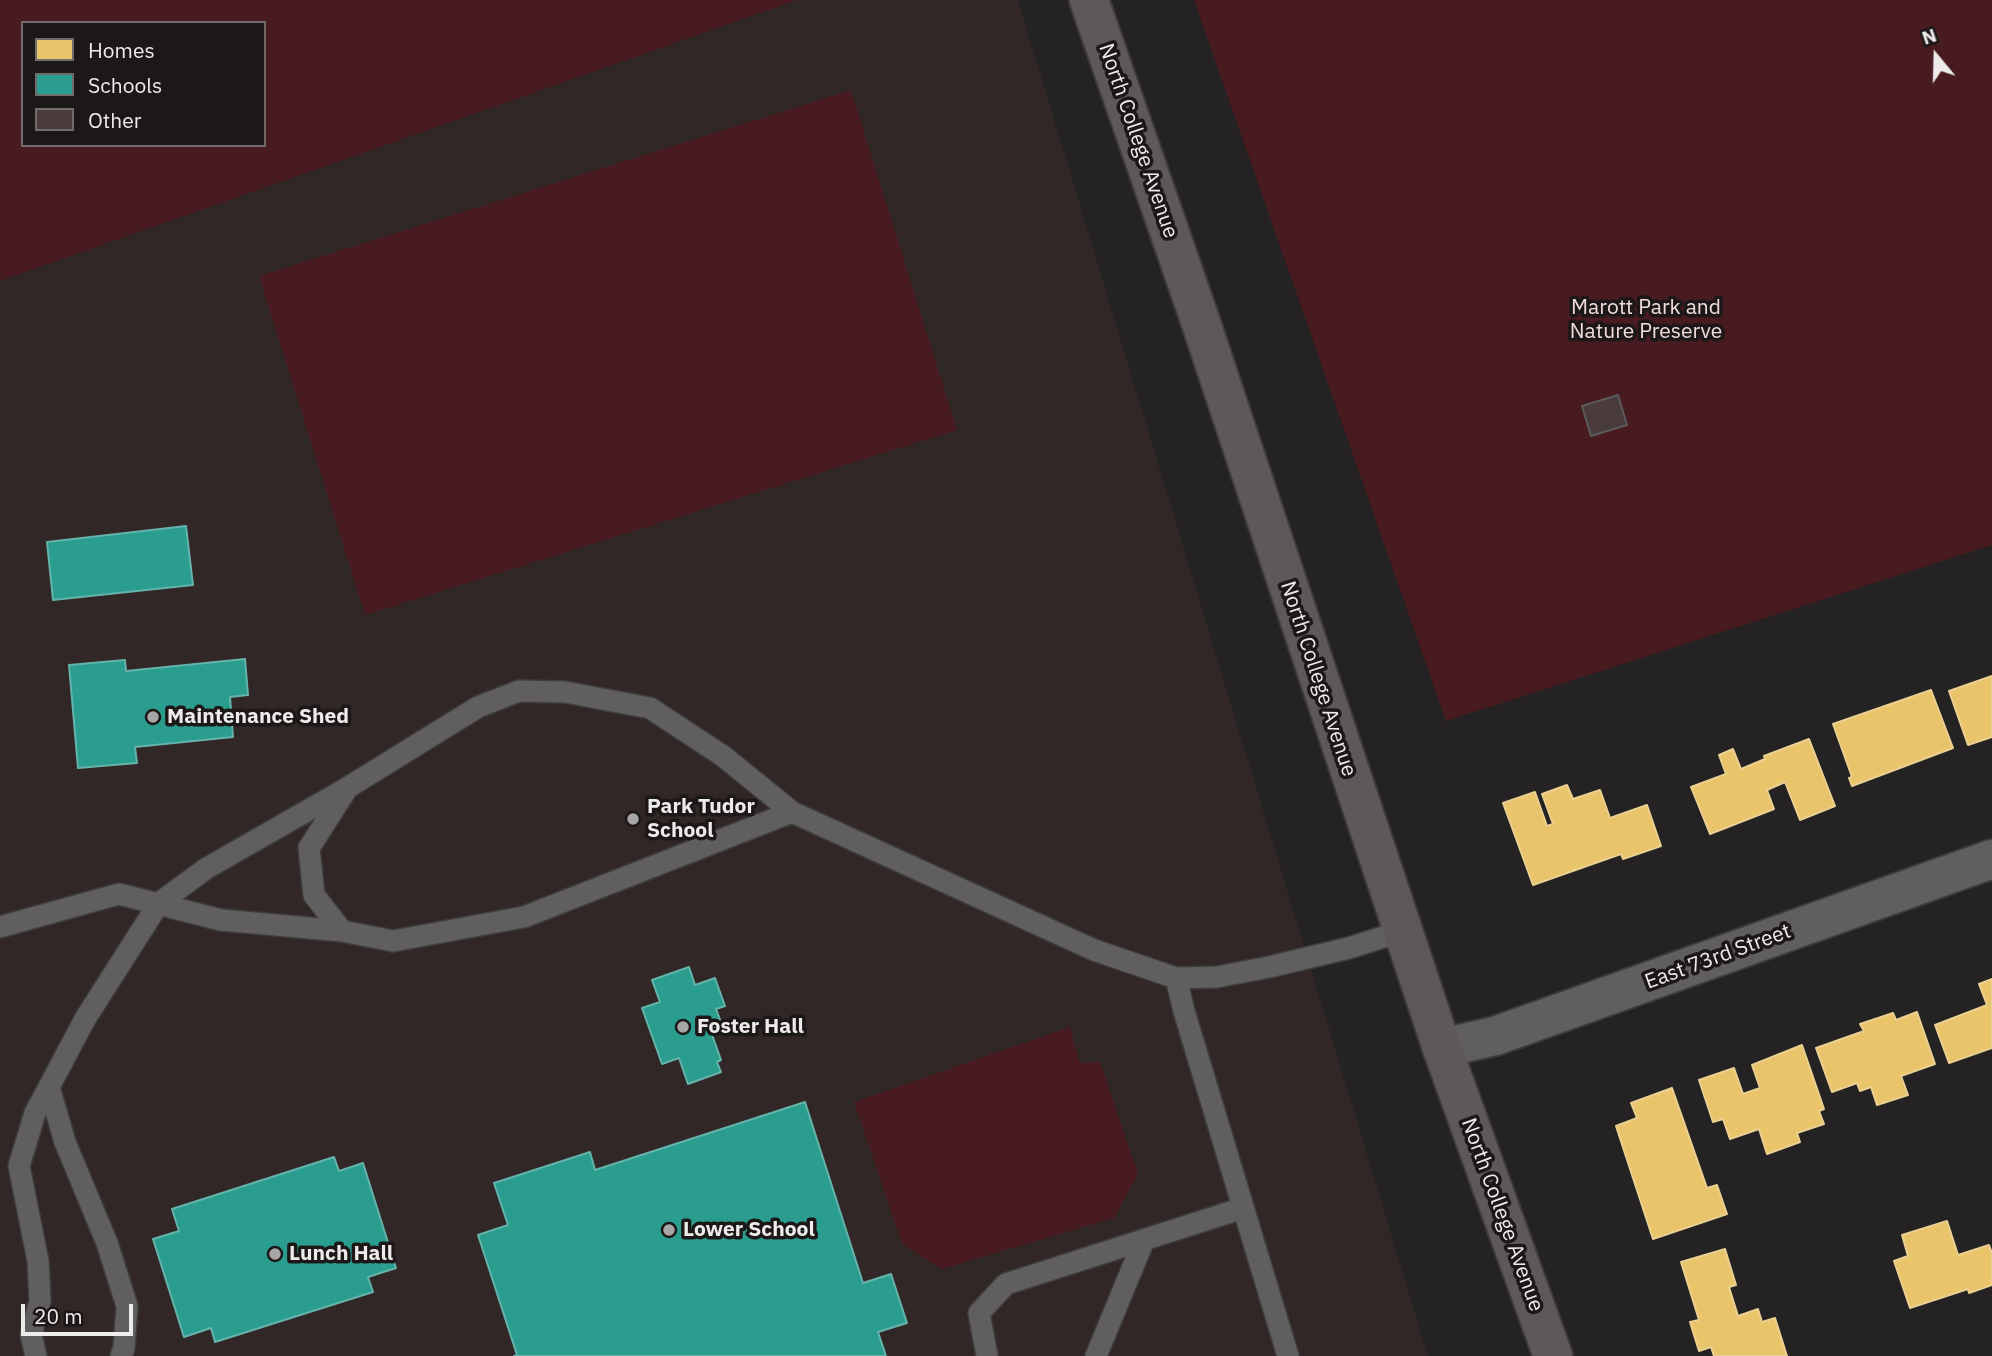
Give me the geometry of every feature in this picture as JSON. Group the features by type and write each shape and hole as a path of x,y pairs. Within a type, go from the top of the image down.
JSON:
{"main road":[{"name":"North College Avenue","path":"1089,0 1201,323 1442,1048 1553,1356"}],"street":[{"name":"East 73rd Street","path":"1442,1048 1496,1036 1992,859"}],"lane":[{"path":"36,1356 32,1335 40,1301 38,1261 19,1166 34,1113 85,1019 159,903 207,868 347,788 478,707 520,691 565,692 650,708 723,756 792,812 1094,950 1176,978 1217,977 1269,967 1349,948 1402,931"},
{"path":"342,931 314,895 309,848 347,788"},
{"path":"0,927 119,894 221,920 342,931 393,941 524,917 792,812"},
{"path":"1176,978 1288,1356"},
{"path":"49,1087 65,1142 107,1243 127,1306 121,1356"},
{"path":"987,1356 979,1313 1006,1284 1243,1208"},
{"path":"1096,1356 1144,1240"}],"shaded area":[{"name":"Park Tudor School","path":"797,0 1018,0 1428,1356 0,1356 0,281"}],"green space":[{"path":"0,0 797,0 0,281"},
{"name":"Marott Park and Nature Preserve","path":"1194,0 1992,0 1992,545 1446,721"},
{"path":"851,90 957,430 365,615 259,276"},
{"path":"1070,1027 1080,1063 1100,1062 1138,1174 1114,1218 942,1269 902,1244 854,1102"}],"building: Homes":[{"path":"1992,676 1992,737 1968,745 1949,691"},
{"path":"1931,690 1953,748 1852,786 1849,778 1852,777 1833,724"},
{"path":"1809,739 1835,806 1800,820 1785,782 1767,790 1774,809 1710,834 1691,787 1726,774 1719,755 1733,749 1741,769 1765,759 1764,756"},
{"path":"1567,785 1573,799 1600,790 1610,818 1647,805 1661,846 1623,859 1621,854 1533,885 1503,803 1535,792 1547,826 1553,824 1542,794"},
{"path":"1992,979 1992,1048 1949,1063 1935,1025 1987,1005 1979,984"},
{"path":"1917,1012 1935,1064 1901,1076 1908,1095 1877,1105 1871,1087 1860,1091 1857,1083 1832,1092 1816,1048 1864,1031 1860,1024 1893,1013 1896,1020"},
{"path":"1802,1045 1824,1109 1819,1111 1824,1124 1797,1133 1800,1142 1767,1154 1759,1129 1730,1139 1723,1119 1713,1122 1699,1080 1734,1068 1743,1094 1760,1088 1752,1065"},
{"path":"1672,1088 1707,1188 1717,1185 1727,1214 1653,1239 1616,1126 1637,1118 1631,1103"},
{"path":"1947,1221 1958,1255 1989,1245 1992,1253 1992,1285 1969,1293 1968,1289 1910,1308 1894,1261 1908,1256 1902,1235"},
{"path":"1725,1249 1736,1285 1729,1287 1738,1316 1758,1309 1762,1322 1775,1318 1787,1356 1714,1356 1711,1347 1699,1351 1690,1322 1699,1320 1681,1262"}],"building: Schools":[{"path":"186,526 193,585 53,600 47,542"},
{"name":"Maintenance Shed","path":"245,659 248,695 230,697 233,737 135,747 137,763 78,768 69,665 125,660 126,671"},
{"name":"Foster Hall","path":"689,967 695,985 715,978 725,1006 716,1009 722,1025 710,1029 721,1060 717,1062 721,1072 688,1084 679,1058 662,1064 642,1008 660,1002 652,980"},
{"name":"Lower School","path":"805,1102 863,1283 891,1274 907,1323 878,1332 886,1356 514,1356 517,1355 478,1235 508,1225 494,1183 590,1152 595,1170"},
{"name":"Lunch Hall","path":"334,1157 339,1171 363,1163 396,1268 368,1277 373,1292 215,1342 211,1328 184,1337 153,1239 179,1231 172,1209"}],"building: Other":[{"path":"1618,395 1627,425 1591,436 1582,406"}],"place":[{"name":"Maintenance Shed","path":"153,717"},
{"name":"Park Tudor School","path":"633,819"},
{"name":"Foster Hall","path":"683,1027"},
{"name":"Lower School","path":"669,1230"},
{"name":"Lunch Hall","path":"275,1254"}]}
